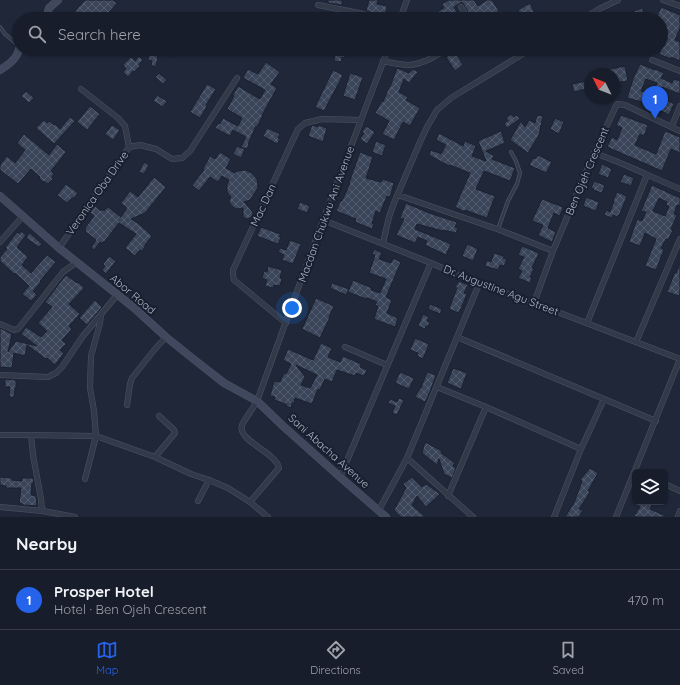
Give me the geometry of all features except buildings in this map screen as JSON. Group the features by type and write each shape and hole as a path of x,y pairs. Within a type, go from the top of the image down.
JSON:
{"street":[{"path":"48,12 49,8 58,0"},
{"path":"403,12 407,0"},
{"path":"595,12 618,0"},
{"path":"663,0 680,6"},
{"path":"318,5 354,12"},
{"path":"462,7 464,12"},
{"path":"0,70 12,62 17,56"},
{"name":"Macdan Chukwu Ani Avenue","path":"250,502 279,468 279,465 243,434 242,425 257,401 385,56"},
{"path":"383,62 408,65 421,63 436,56"},
{"path":"383,243 389,217 420,142 437,110 451,98 520,56"},
{"path":"652,60 680,71"},
{"name":"Veronica Oba Drive","path":"59,248 129,148 140,145 156,149 172,159 182,158 190,151 237,78"},
{"path":"81,89 118,118 124,126 129,148"},
{"name":"Ben Ojeh Crescent","path":"534,303 553,251 594,153 612,113 618,104 625,105 680,131"},
{"path":"672,126 680,106"},
{"name":"Mac Dan","path":"286,323 234,280 233,270 298,129 305,123 322,120 361,120"},
{"path":"594,153 680,189"},
{"path":"586,323 647,175"},
{"path":"398,195 498,229 553,251"},
{"name":"Abor Road","path":"0,196 59,248 133,307 166,337 224,383 257,401"},
{"path":"0,242 23,216"},
{"name":"Dr. Augustine Agu Street","path":"323,220 432,263 479,284 534,303 680,359"},
{"path":"636,342 680,239"},
{"path":"0,324 14,330 18,329 63,272 77,262"},
{"path":"340,477 432,263"},
{"path":"379,510 407,458 479,284"},
{"path":"0,375 48,377 56,373 62,367 83,336 117,295"},
{"path":"85,479 96,436 90,388 91,356 101,315"},
{"path":"127,405 132,378 166,337"},
{"path":"457,337 656,421"},
{"path":"345,347 387,366"},
{"path":"636,469 680,359"},
{"path":"436,387 486,407 581,449"},
{"path":"554,517 581,449 604,399"},
{"name":"Sani Abacha Avenue","path":"257,401 386,517"},
{"path":"448,496 486,407"},
{"path":"154,458 175,432 159,416"},
{"path":"31,435 42,510"},
{"path":"0,436 96,436 228,488 250,502 268,517"},
{"path":"407,458 473,517"},
{"path":"616,517 632,479"},
{"path":"198,501 209,480"},
{"path":"668,485 680,491"},
{"path":"0,507 42,510 53,515 75,517"},
{"path":"678,517 680,512"}],"lane":[{"path":"0,27 12,40"},
{"path":"498,229 508,201 517,184 520,173 516,161 510,152"}],"place":[{"name":"Prosper Hotel","path":"655,119"}]}
